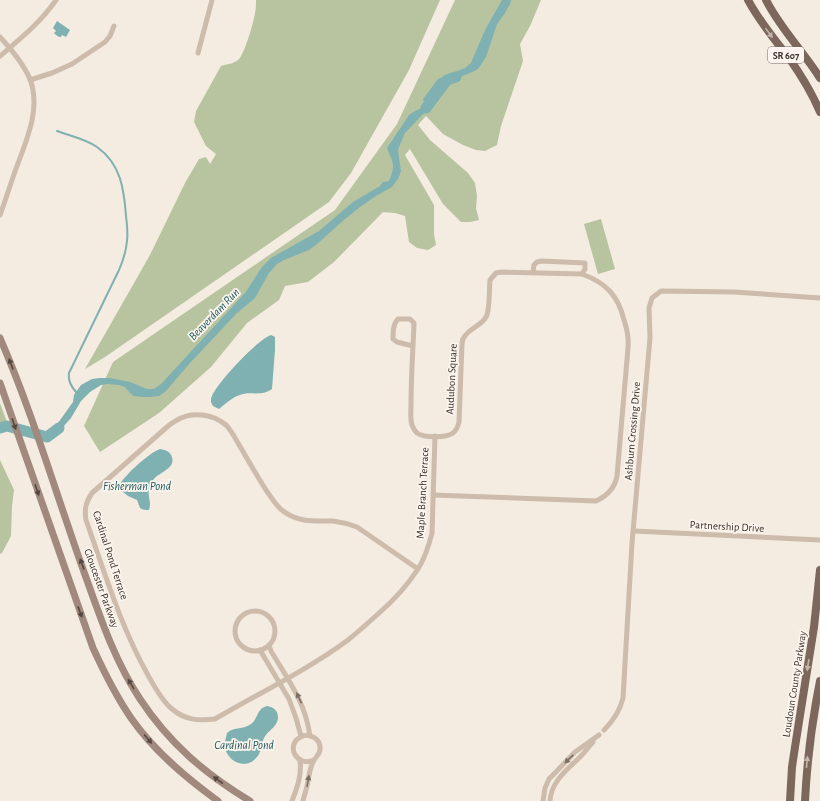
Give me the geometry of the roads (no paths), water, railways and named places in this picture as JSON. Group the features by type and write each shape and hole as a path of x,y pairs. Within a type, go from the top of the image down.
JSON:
{"main road":[{"name":"SR 607","path":"748,0 763,25 800,74 820,112"},
{"name":"SR 607","path":"766,0 772,12 807,58 820,78"},
{"name":"Gloucester Parkway","path":"0,338 21,390 109,640 128,679 157,723 177,746 214,777 250,801"},
{"path":"0,383 93,648 103,670 115,693 146,738 188,779 218,801"},
{"name":"Loudoun County Parkway","path":"790,801 792,767 814,627 820,570"},
{"path":"805,801 810,734 820,681"}],"street":[{"path":"0,56 37,24 56,0"},
{"path":"198,53 212,0"},
{"path":"30,80 52,73 72,64 105,42 110,36 114,26"},
{"path":"0,37 23,64 30,80 34,100 32,122 28,136 0,215"},
{"path":"433,495 596,501 609,492 616,482 629,343 622,310 615,297 606,287 592,278 582,274 585,269 585,263 542,261 534,265 533,272"},
{"name":"Audubon Square","path":"413,346 397,342 393,339 394,322 398,319 410,319 414,323 411,397 412,427 416,432 428,436 448,435 453,433 459,422 462,344 464,337 485,318 488,311 490,280 496,273 502,272 582,274"},
{"name":"Ashburn Crossing Drive","path":"604,730 617,714 623,698 634,531 650,338 649,308 652,298 662,291 734,292 820,298"},
{"name":"Cardinal Pond Terrace","path":"288,678 215,719 194,720 184,717 170,708 155,688 138,659 121,617 86,520 85,512 88,499 92,493 167,427 178,419 198,414 217,419 232,433 260,481 274,502 283,511 291,516 303,520 314,522 346,523 357,527 418,569"},
{"name":"Maple Branch Terrace","path":"288,678 349,639 391,602 406,586 418,569 424,559 432,532 435,436"},
{"name":"Partnership Drive","path":"634,531 820,540"},
{"path":"254,611 266,614 274,624 275,629 273,640 269,645 260,650 248,650 243,647 236,637 235,631 236,625 243,615 254,611"},
{"path":"269,645 271,651 298,696 305,713 310,736"},
{"path":"260,650 289,699 301,736"},
{"path":"292,801 301,771 300,761 294,754 293,748 294,743 298,738 305,735 317,740 320,749 318,756 314,760 310,769 303,801"},
{"path":"543,801 546,784 553,774 576,752 599,735 583,754 561,774 554,786 550,801"},
{"path":"300,761 307,762 314,760"}],"water":[{"path":"502,0 511,0 505,13 497,24 486,57 478,69 450,81 443,86 426,111 405,133 398,151 401,171 398,179 392,187 360,207 309,250 277,264 269,273 255,298 236,314 166,391 159,396 142,397 134,396 125,387 119,385 101,385 90,392 81,401 71,418 63,427 50,439 47,437 48,431 58,423 73,402 74,395 81,385 92,379 110,378 130,382 147,389 154,389 161,384 245,293 262,267 271,258 319,231 353,202 380,186 383,182 389,181 393,164 387,148 409,115 420,109 424,103 423,99 438,79 465,68 471,63 485,30"},
{"path":"57,21 70,30 66,37 62,35 59,37 54,33 56,31 53,28"},
{"path":"271,335 275,337 272,389 262,393 247,393 236,396 219,409 213,406 211,397 222,381 238,362 265,338"},
{"name":"Fisherman Pond","path":"160,449 167,451 170,454 172,463 152,481 149,487 149,510 143,510 140,508 137,500 123,492 120,484 138,464"},
{"name":"Cardinal Pond","path":"267,706 273,708 277,712 278,718 275,726 264,738 258,756 252,762 243,764 238,763 230,757 225,748 227,733 233,729 245,727 251,724 259,711"}],"waterway":[{"name":"Beaverdam Run","path":"426,108 447,80 456,77"},
{"path":"57,131 93,144 111,161 120,178 124,196 127,225 127,245 120,267 69,373 70,383 76,392"},
{"name":"Beaverdam Run","path":"0,428 7,426 47,437 59,428"}]}
